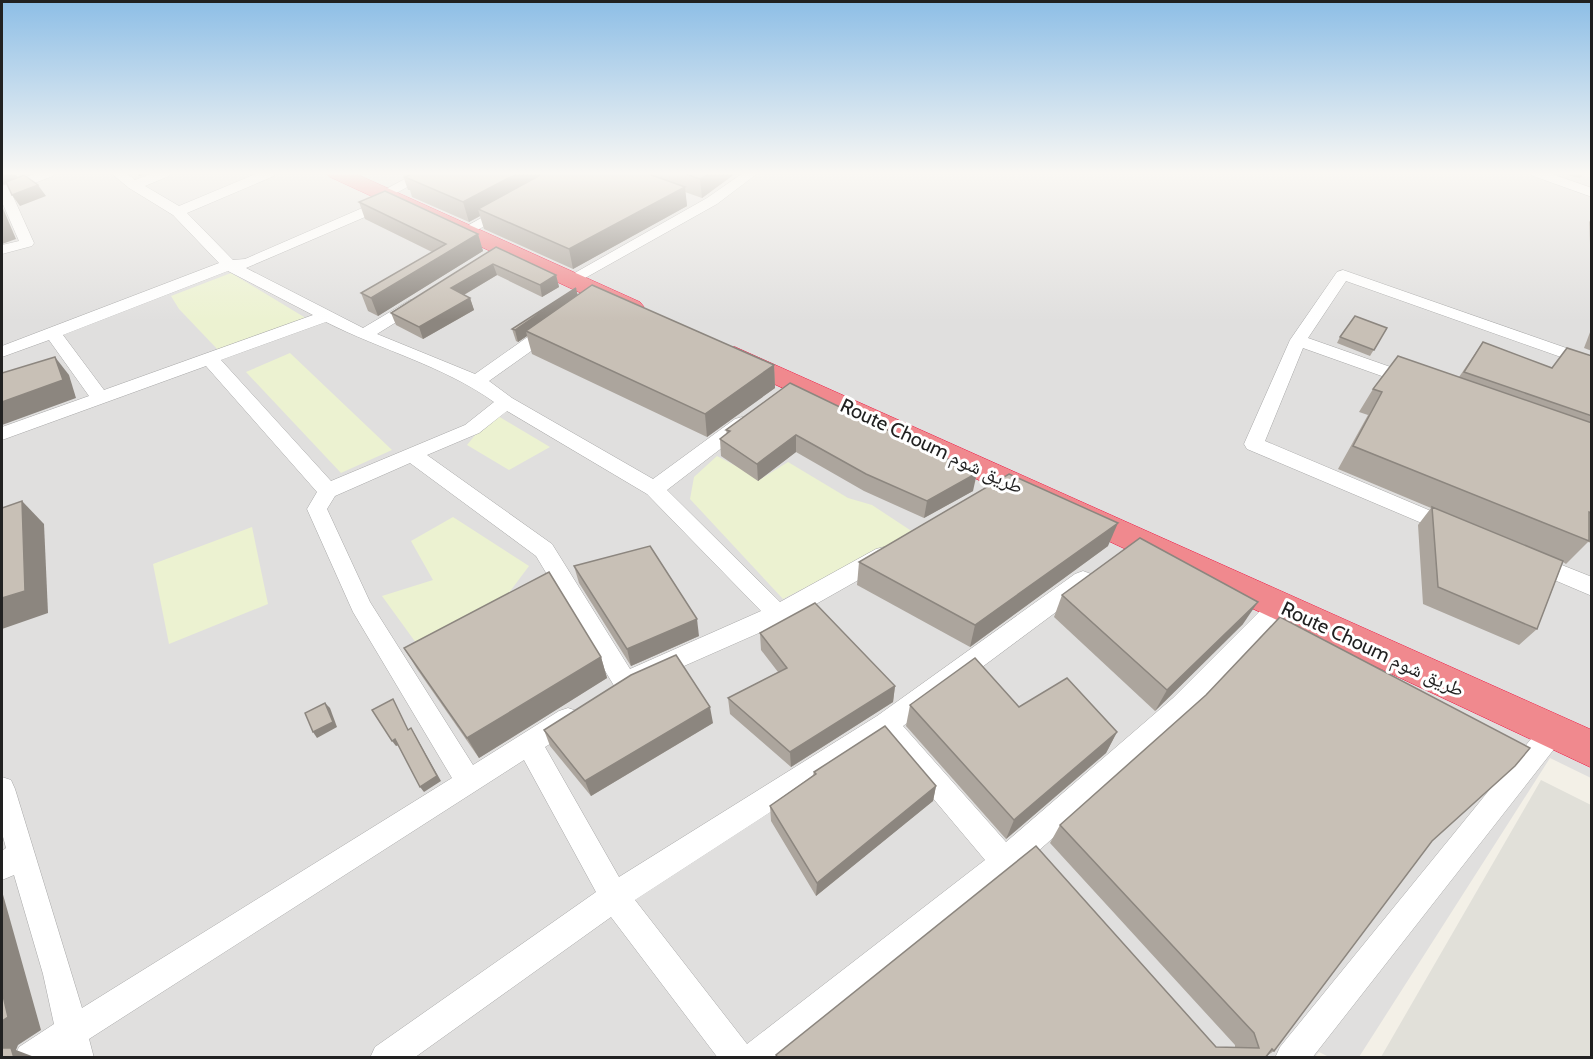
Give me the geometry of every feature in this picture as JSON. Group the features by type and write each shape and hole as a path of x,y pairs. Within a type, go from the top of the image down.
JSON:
{"highway":[{"path":"446,222 465,231 492,255 656,318"},
{"name":"Route Choum طريق شوم","path":"710,343 787,390 1000,487 1119,554 1279,606 1592,750"}],"street":[{"path":"2,250 27,243 17,222"},
{"path":"187,222 229,265 364,335 477,381 506,402 654,489 778,614"},
{"path":"2,352 229,265 249,262 333,222"},
{"path":"465,231 480,222"},
{"path":"586,293 682,222"},
{"path":"1472,536 1254,444 1298,340 1343,275 1592,363"},
{"path":"364,335 433,292"},
{"path":"2,434 327,316"},
{"path":"477,381 564,320"},
{"path":"52,332 100,398"},
{"path":"1298,340 1434,388"},
{"path":"210,359 328,491"},
{"path":"469,783 361,606 317,509 328,491 472,429 506,402"},
{"path":"654,489 759,411"},
{"path":"412,454 544,550 605,695"},
{"path":"30,1058 74,1044 605,695 778,614 904,544"},
{"path":"386,1058 614,897 886,724 1119,554"},
{"path":"1515,555 1592,587"},
{"path":"755,1058 1005,862 1035,851 1182,706 1279,606"},
{"path":"886,724 1005,862"},
{"path":"1291,1058 1553,731"},
{"path":"529,744 614,897 738,1058"},
{"path":"2,789 12,861 58,974 74,1044"}],"shaded area":[{"path":"2,222 1591,222 1591,778 1550,758 1359,1057 1329,1057 1319,1052 1314,1058 2,1058"},
{"path":"1541,780 1591,805 1591,1057 1381,1057"}],"green space":[{"path":"231,273 309,320 220,352 179,309 171,296"},
{"path":"290,353 392,450 341,473 246,372"},
{"path":"493,413 550,447 509,470 467,445"},
{"path":"717,456 761,479 788,462 848,498 872,505 913,532 783,599 690,499 694,477"},
{"path":"453,517 529,566 496,610 427,658 382,596 433,580 411,541"},
{"path":"252,527 268,604 169,644 153,564"}],"building":[{"path":"401,222 453,222 478,234 371,298 361,293 446,244"},
{"path":"509,222 619,222 569,249"},
{"path":"496,247 556,275 540,285 493,264 451,288 470,298 419,327 391,313"},
{"path":"592,285 774,365 705,414 526,331"},
{"path":"576,288 515,330 512,329"},
{"path":"1355,316 1387,328 1374,350 1340,337"},
{"path":"1483,342 1552,368 1567,348 1592,356 1592,416 1464,372"},
{"path":"1398,356 1592,423 1592,513 1589,512 1589,541 1353,446 1382,392 1373,389"},
{"path":"55,357 63,380 2,402 2,373"},
{"path":"790,383 977,473 927,501 866,474 796,435 757,464 720,439 730,431 726,430"},
{"path":"1009,474 1118,523 975,625 859,562"},
{"path":"22,501 25,591 2,598 2,508"},
{"path":"1432,507 1563,561 1537,629 1438,587"},
{"path":"1140,538 1258,602 1167,690 1062,595"},
{"path":"650,546 697,619 627,649 574,566"},
{"path":"549,572 601,657 467,738 404,648"},
{"path":"815,603 895,686 790,752 728,698 787,668 760,633"},
{"path":"1280,617 1530,748 1515,766 1432,841 1274,1051 1272,1049 1265,1058 778,1058 776,1055 1036,846 1216,1047 1259,1048 1254,1033 1060,825 1206,695"},
{"path":"676,655 710,707 585,781 544,730 631,675"},
{"path":"975,658 1019,707 1067,678 1117,732 1014,820 910,705"},
{"path":"393,699 408,730 411,728 437,776 420,787 395,739 392,741 372,710"},
{"path":"325,703 333,722 313,732 305,713"},
{"path":"885,726 936,786 817,883 770,806 816,774 814,772"},
{"path":"2,991 8,1017 2,1021"},
{"path":"2,1048 11,1048 14,1058 2,1058"}]}
